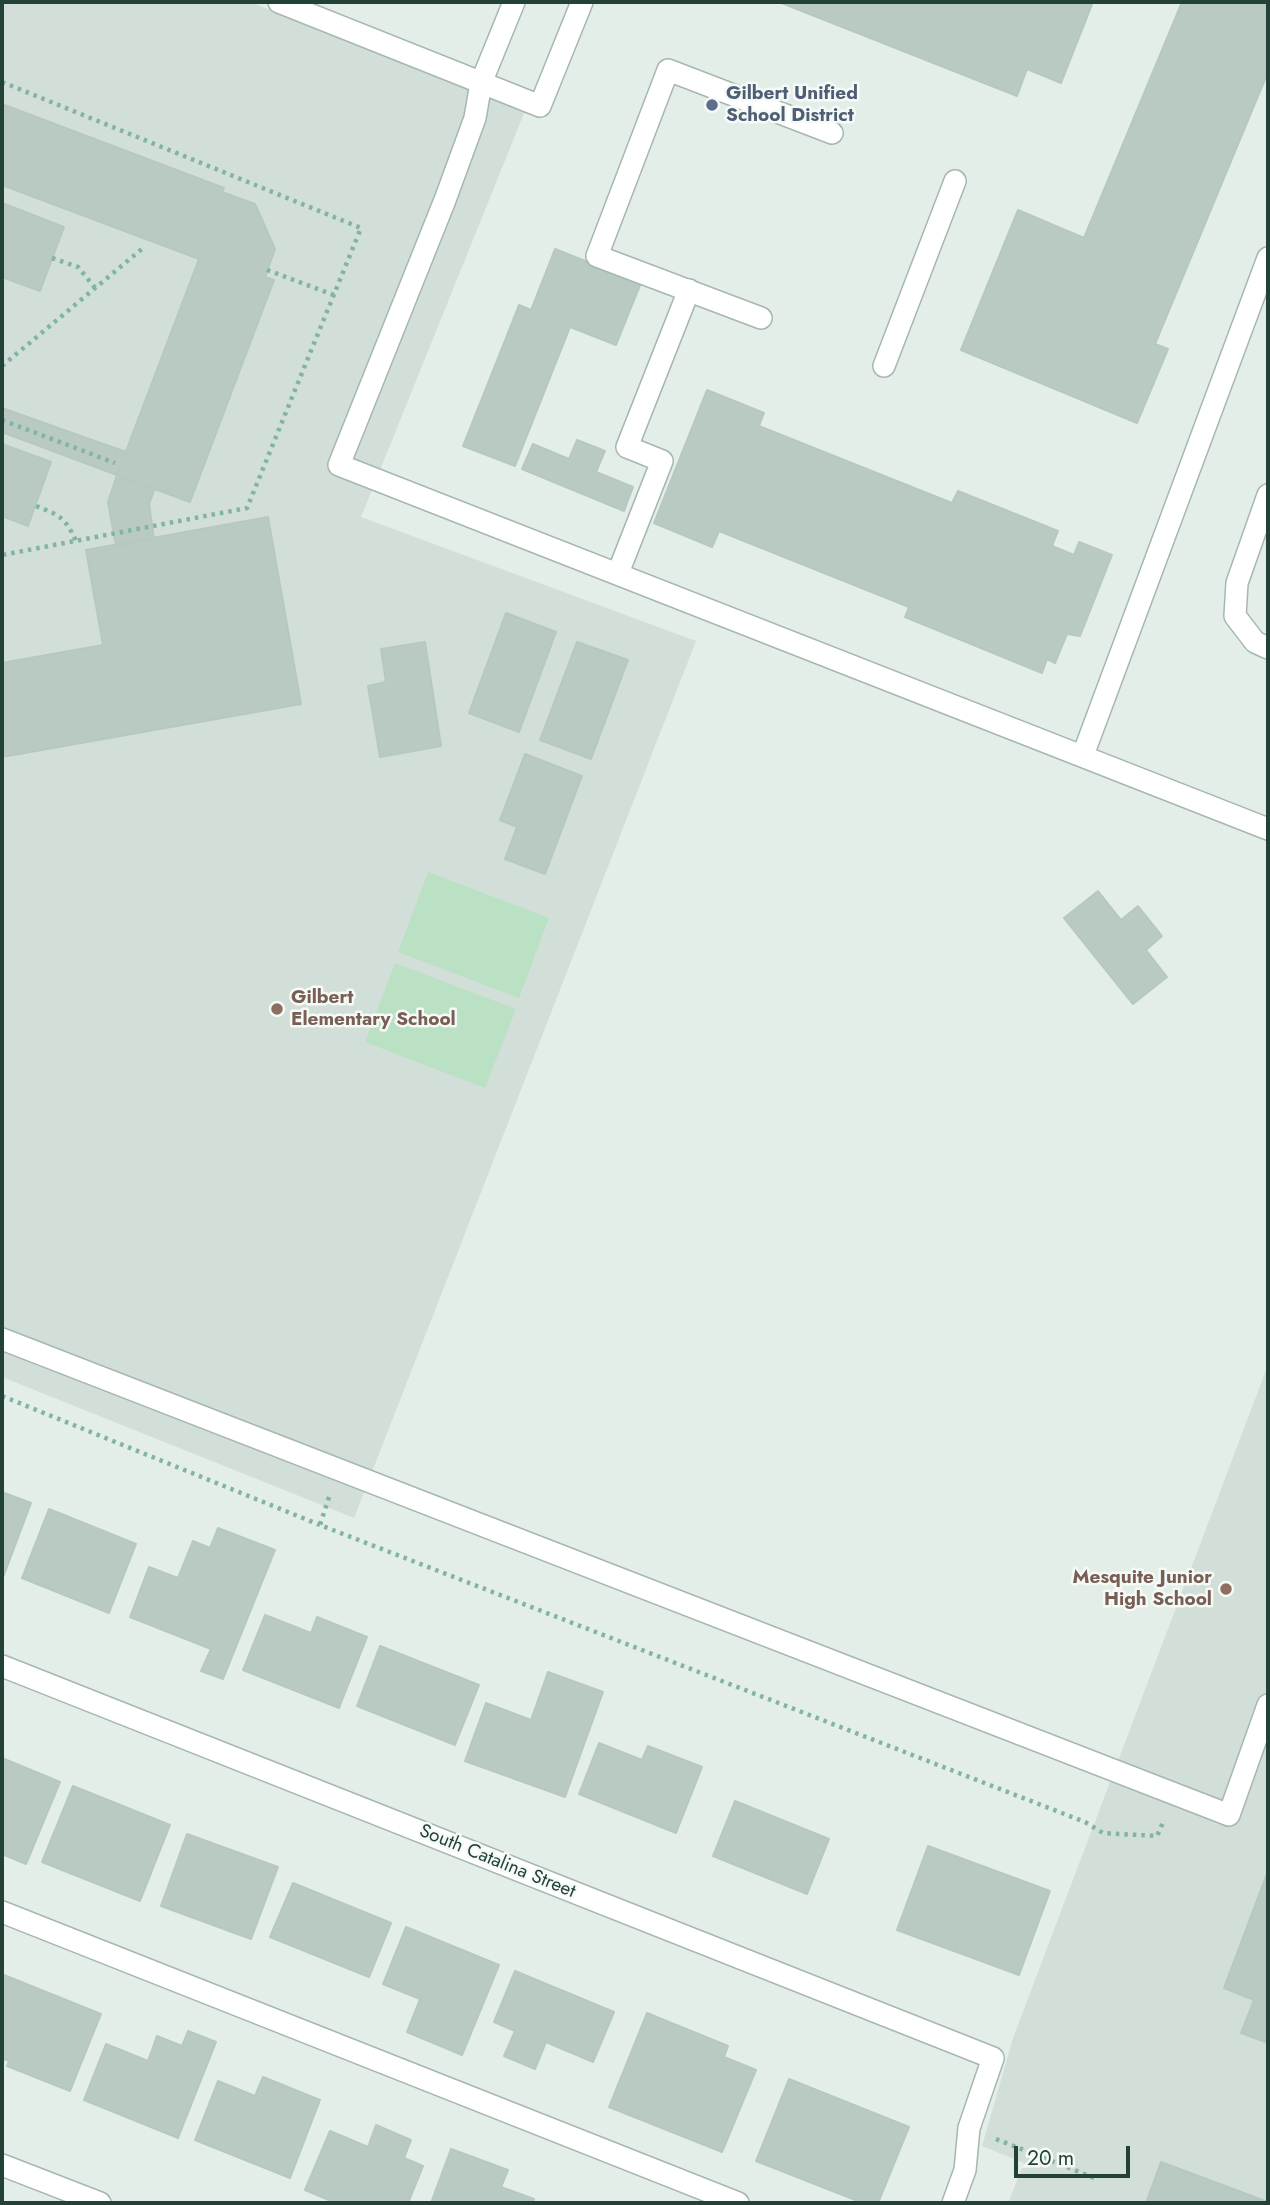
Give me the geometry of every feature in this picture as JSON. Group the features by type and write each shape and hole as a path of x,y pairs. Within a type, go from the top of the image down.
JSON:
{"street":[{"path":"279,2 540,106 582,2"},
{"path":"514,2 481,83 475,118 445,200 339,465 1268,829"},
{"path":"761,318 597,256 668,70 832,133"},
{"path":"884,366 955,181"},
{"path":"1083,755 1268,258"},
{"path":"618,573 662,461 627,447 689,290"},
{"path":"1261,645 1234,616 1237,583 1268,495"},
{"path":"2,1339 1229,1815 1268,1705"},
{"name":"South Catalina Street","path":"2,1665 993,2058 969,2129"},
{"path":"2,1912 738,2203"},
{"path":"953,2203 965,2171 969,2129"},
{"path":"2,2165 100,2203"}],"path":[{"path":"2,82 361,228 247,508 2,555"},
{"path":"2,366 143,248"},
{"path":"52,258 78,267 96,289"},
{"path":"267,270 334,295"},
{"path":"2,420 115,463"},
{"path":"36,506 59,514 69,525 76,541"},
{"path":"2,1395 320,1525 1085,1822 1103,1833 1157,1836 1174,1794"},
{"path":"320,1525 338,1469"},
{"path":"969,2129 1097,2179"}],"shaded area":[{"name":"Gilbert Elementary School","path":"2,2 250,2 525,111 361,517 696,641 354,1518 2,1377"},
{"name":"Mesquite Junior High School","path":"1268,1365 1268,2203 1008,2203 1024,2163 982,2146 1013,2038"}],"green space":[{"path":"428,872 549,918 519,998 398,952"},
{"path":"395,963 516,1009 485,1088 365,1042"}],"building":[{"path":"779,2 1093,2 1061,83 1027,69 1017,96"},
{"path":"1182,2 1268,2 1268,72 1155,344 1168,349 1137,423 961,350 1018,210 1084,238"},
{"path":"2,104 224,188 222,192 255,204 275,249 265,277 274,280 190,502 117,475 199,259 2,185"},
{"path":"2,203 64,227 40,291 2,277"},
{"path":"555,249 641,283 616,345 570,327 515,466 463,446 519,305 531,310"},
{"path":"707,390 764,413 759,426 952,503 958,491 1058,531 1052,546 1074,555 1079,542 1112,555 1080,636 1067,634 1055,663 1047,659 1042,673 905,617 909,607 719,531 712,547 654,523"},
{"path":"2,408 126,452 117,475 2,432"},
{"path":"577,440 605,451 596,472 633,487 624,511 522,469 533,444 569,459"},
{"path":"2,444 51,462 28,526 2,516"},
{"path":"117,475 155,488 149,504 154,539 116,546 108,502"},
{"path":"268,517 301,704 2,757 2,663 103,645 86,550"},
{"path":"506,613 556,632 519,732 469,713"},
{"path":"425,642 441,746 380,757 368,686 386,682 381,649"},
{"path":"577,642 628,660 591,759 540,740"},
{"path":"525,754 582,776 545,874 505,859 517,827 500,820"},
{"path":"1098,891 1121,920 1138,906 1162,936 1146,950 1167,977 1133,1004 1064,918"},
{"path":"2,1492 31,1503 4,1575 2,1574"},
{"path":"49,1509 136,1544 109,1613 22,1578"},
{"path":"218,1528 275,1550 223,1679 201,1671 211,1649 130,1617 149,1567 178,1578 193,1541 210,1548"},
{"path":"265,1615 311,1633 317,1617 367,1637 339,1708 243,1670"},
{"path":"380,1646 479,1685 455,1745 357,1706"},
{"path":"548,1672 603,1692 565,1797 465,1761 486,1703 531,1720"},
{"path":"599,1743 642,1760 648,1746 702,1767 676,1833 579,1794"},
{"path":"2,1758 60,1782 26,1864 2,1854"},
{"path":"73,1786 170,1825 140,1901 42,1862"},
{"path":"735,1801 829,1839 807,1894 713,1856"},
{"path":"187,1834 278,1867 251,1939 161,1906"},
{"path":"928,1846 1050,1891 1019,1975 897,1930"},
{"path":"1268,1871 1268,2043 1241,2033 1254,2000 1224,1988"},
{"path":"293,1883 391,1923 369,1977 270,1937"},
{"path":"406,1927 499,1965 462,2055 407,2032 420,1999 383,1984"},
{"path":"515,1971 614,2012 593,2062 546,2042 535,2069 504,2056 515,2031 494,2022"},
{"path":"4,1975 101,2014 70,2091 7,2066 9,2061 2,2058"},
{"path":"647,2013 728,2046 724,2057 756,2070 722,2152 609,2107"},
{"path":"188,2031 216,2042 178,2138 84,2100 106,2044 148,2061 157,2036 182,2046"},
{"path":"263,2077 320,2100 290,2178 195,2140 218,2081 255,2096"},
{"path":"789,2079 909,2127 878,2203 863,2203 756,2161"},
{"path":"376,2125 411,2140 404,2158 423,2166 408,2203 336,2203 305,2190 330,2131 368,2147"},
{"path":"451,2149 508,2170 501,2187 534,2199 532,2203 431,2203"},
{"path":"1161,2162 1268,2202 1268,2203 1146,2203"}],"place":[{"name":"Gilbert Unified School District","path":"712,105"},
{"name":"Gilbert Elementary School","path":"277,1009"},
{"name":"Mesquite Junior High School","path":"1226,1589"}]}
